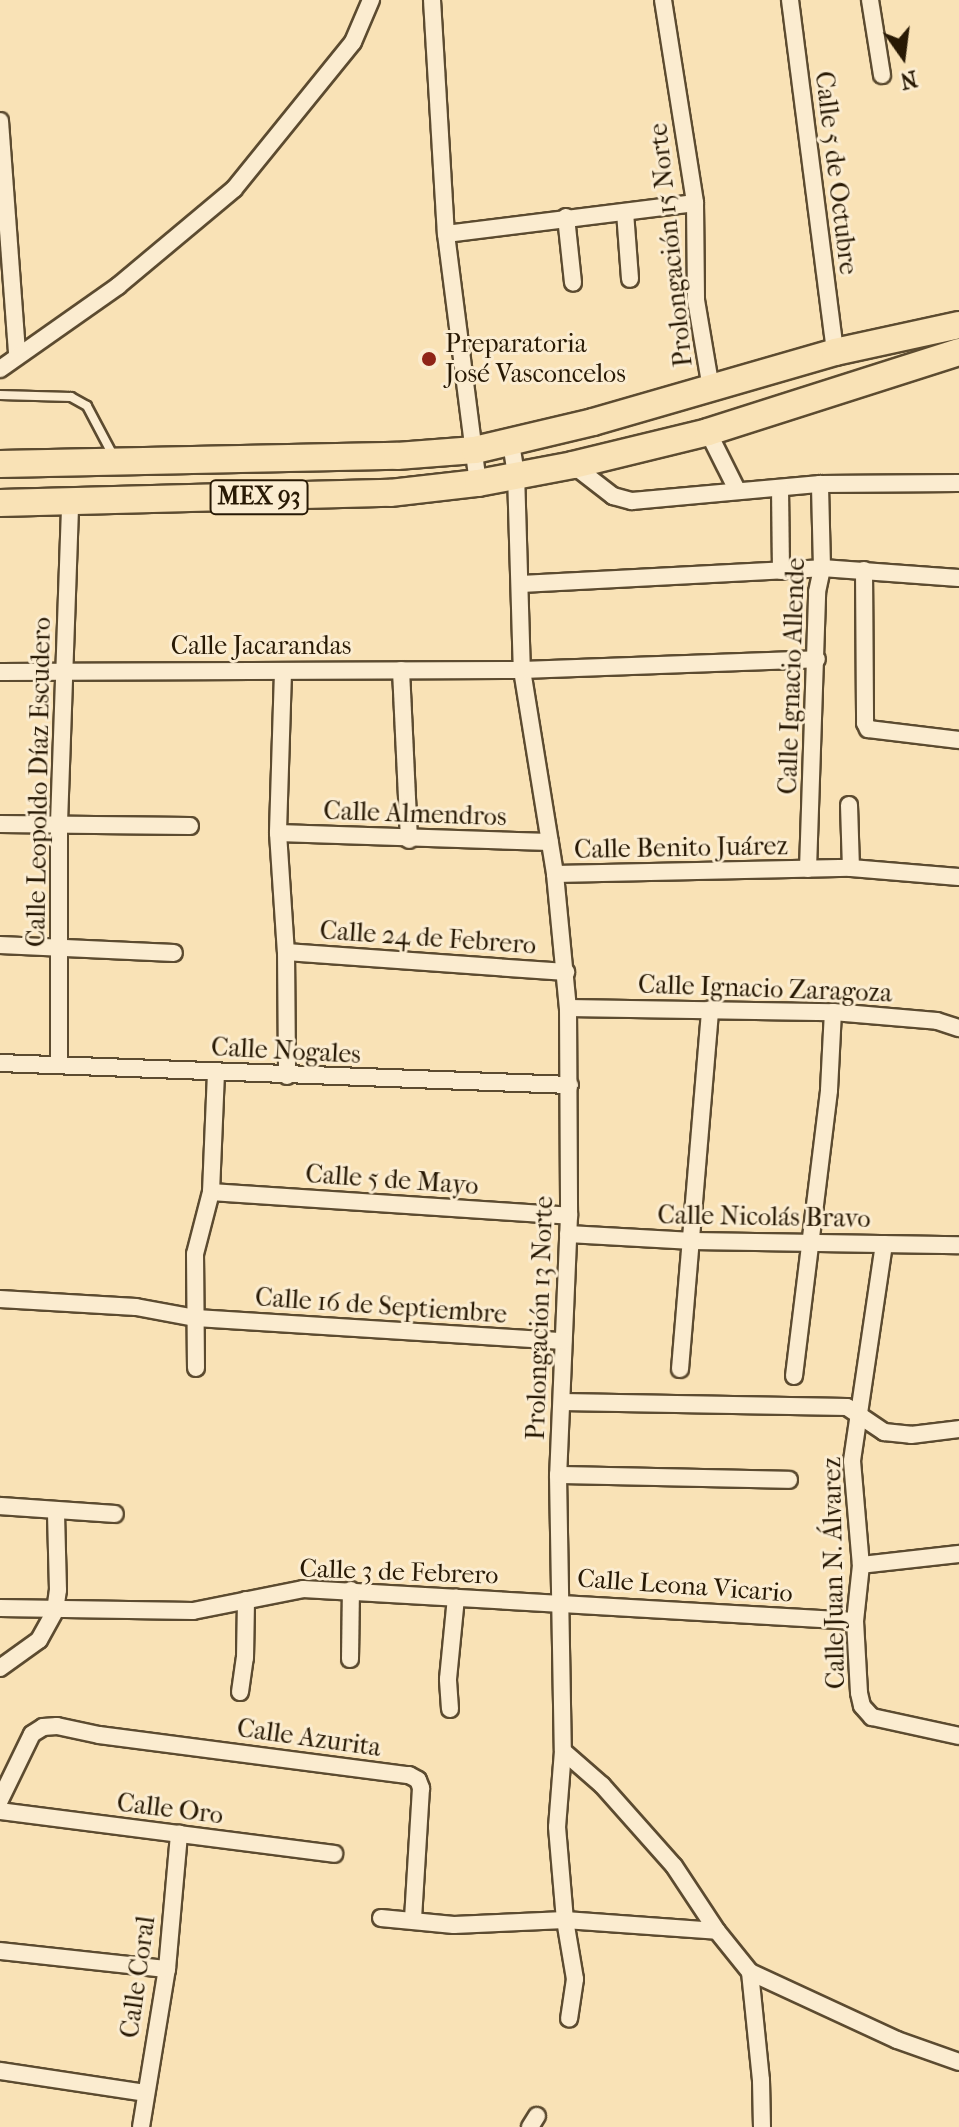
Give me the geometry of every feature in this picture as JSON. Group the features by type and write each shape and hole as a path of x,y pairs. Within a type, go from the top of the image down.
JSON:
{"main road":[{"name":"MEX 93","path":"0,464 397,456 475,450 711,389 835,352 959,325"},
{"name":"MEX 93","path":"0,503 390,493 478,483 516,473 573,465 708,432 959,352"}],"street":[{"path":"0,369 118,286 234,189 353,42 371,0"},
{"path":"432,0 446,234 478,483"},
{"name":"Prolongación 15 Norte","path":"663,0 695,203 696,300 711,389"},
{"name":"Calle 5 de Octubre","path":"790,0 835,352"},
{"path":"870,0 882,75"},
{"path":"0,121 8,322 17,355"},
{"path":"446,234 695,203"},
{"path":"625,212 630,279"},
{"path":"566,217 573,283"},
{"path":"708,432 737,490"},
{"name":"Prolongación 13 Norte","path":"511,443 516,473 522,670 555,874 568,1008 569,1216 558,1475 563,1751 557,1827 565,1920 575,1979 569,2019"},
{"path":"573,465 613,496 632,501 820,484 959,483"},
{"name":"Calle Ignacio Allende","path":"808,869 817,592 822,568 820,484"},
{"path":"780,488 781,571"},
{"name":"Calle Leopoldo Díaz Escudero","path":"59,1064 59,823 70,502"},
{"path":"521,584 822,568 959,578"},
{"path":"864,570 865,723 868,729 879,733 959,740"},
{"name":"Calle Jacarandas","path":"0,672 63,669 283,672 522,670 817,659"},
{"path":"401,670 409,840"},
{"path":"283,672 278,833 286,952 287,1076"},
{"path":"849,805 851,868"},
{"path":"0,824 190,826"},
{"name":"Calle Almendros","path":"278,833 409,840 550,842"},
{"name":"Calle Benito Juárez","path":"555,874 851,868 959,877"},
{"path":"0,945 174,953"},
{"name":"Calle 24 de Febrero","path":"286,952 566,972"},
{"name":"Calle Ignacio Zaragoza","path":"568,1008 833,1012 937,1021 959,1028"},
{"path":"680,1369 710,1009"},
{"path":"794,1376 807,1242 829,1090 833,1012"},
{"name":"Calle Nogales","path":"0,1063 570,1085"},
{"path":"196,1368 195,1254 211,1192 216,1072"},
{"name":"Calle 5 de Mayo","path":"211,1192 569,1216"},
{"name":"Calle Nicolás Bravo","path":"568,1234 693,1241 959,1245"},
{"name":"Calle Juan N. Álvarez","path":"884,1244 852,1461 861,1565 855,1621 859,1693 862,1706 872,1717 959,1736"},
{"name":"Calle 16 de Septiembre","path":"0,1299 136,1307 196,1318 563,1341"},
{"path":"562,1402 847,1407 884,1432 911,1435 959,1429"},
{"path":"558,1475 789,1480"},
{"path":"0,1506 115,1514"},
{"path":"0,1668 39,1640 55,1611 58,1590 56,1511"},
{"path":"861,1565 959,1554"},
{"name":"Calle 3 de Febrero","path":"0,1608 193,1611 303,1589 559,1601"},
{"path":"350,1659 351,1590"},
{"path":"450,1709 448,1679 456,1597"},
{"path":"240,1692 245,1658 246,1600"},
{"name":"Calle Leona Vicario","path":"559,1601 855,1621"},
{"name":"Calle Azurita","path":"0,1800 32,1734 43,1727 409,1775 418,1780 419,1802 413,1918"},
{"path":"563,1751 602,1785 674,1866 717,1931 750,1972 897,2040 959,2062"},
{"name":"Calle Oro","path":"0,1811 334,1854"},
{"name":"Calle Coral","path":"141,2127 167,1969 179,1834"},
{"path":"381,1918 413,1918 454,1925 565,1920 717,1931"},
{"path":"0,1951 167,1969"},
{"path":"750,1972 761,2080 762,2127"},
{"path":"0,2071 145,2093"}],"lane":[{"path":"0,395 71,397 87,406 116,462"}],"place":[{"name":"Preparatoria José Vasconcelos","path":"429,359"}]}
